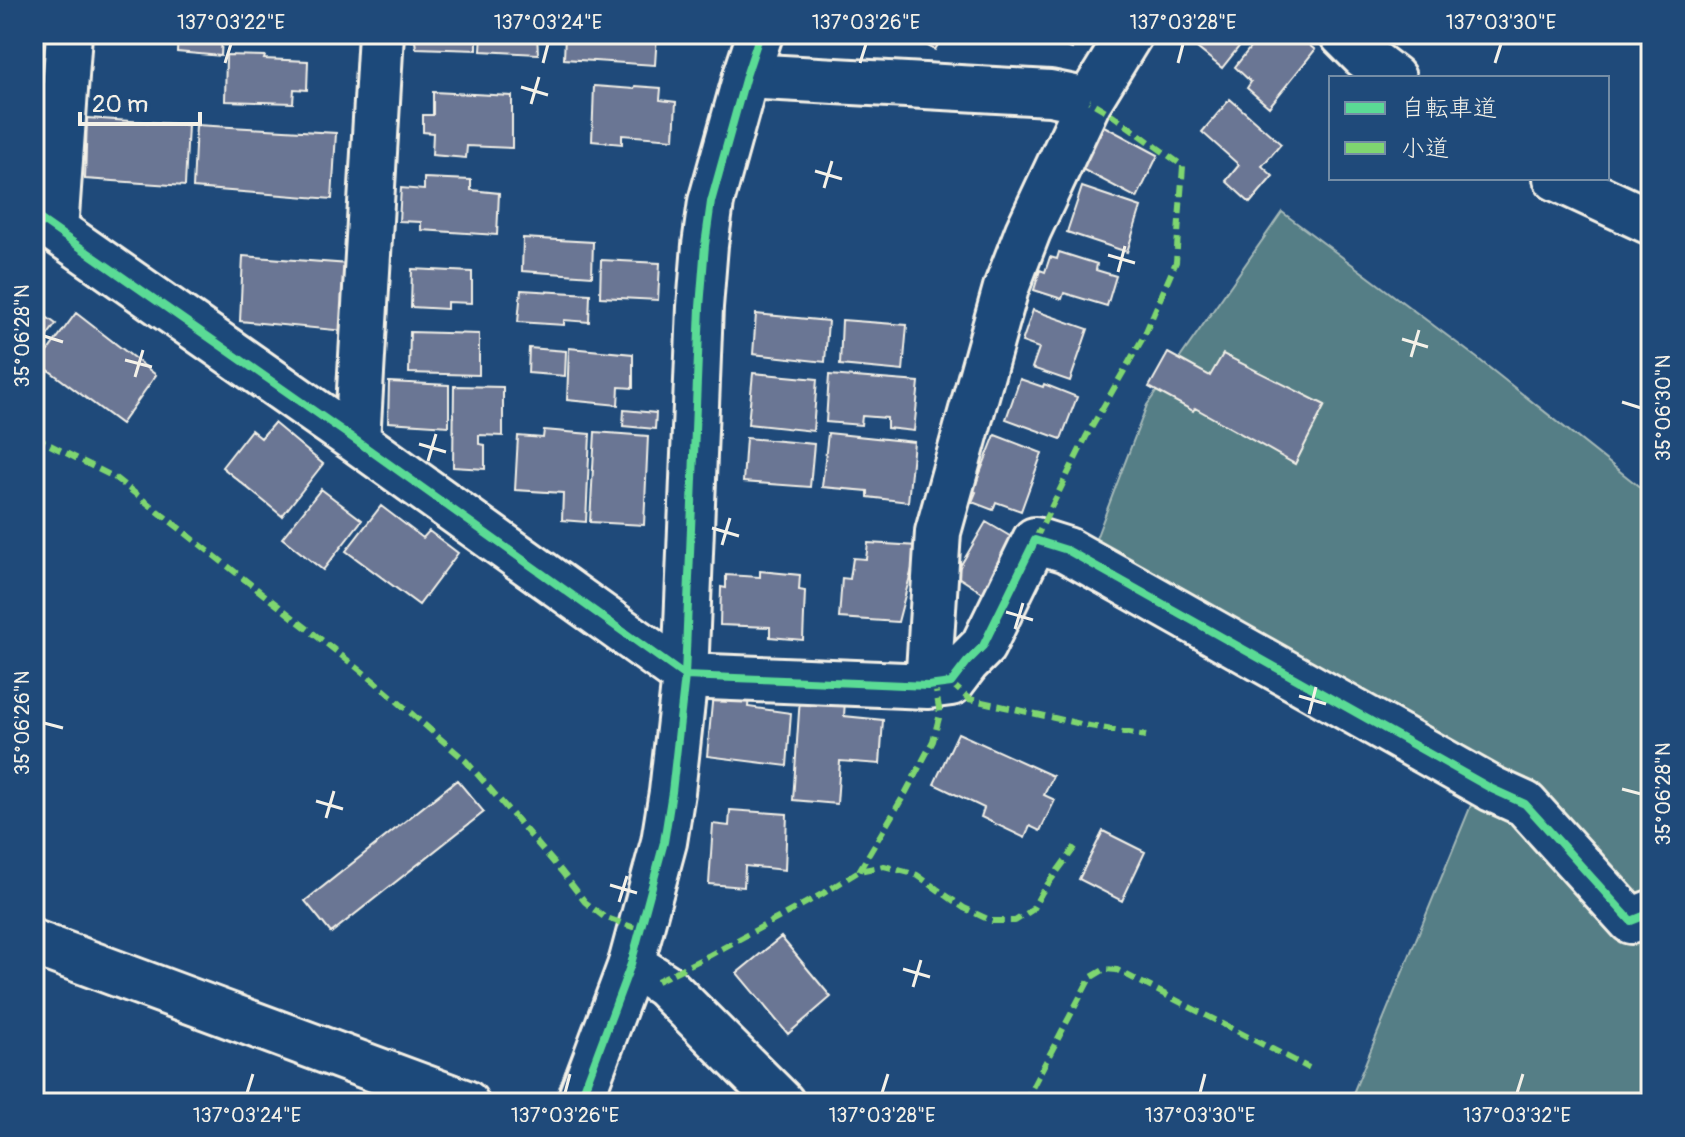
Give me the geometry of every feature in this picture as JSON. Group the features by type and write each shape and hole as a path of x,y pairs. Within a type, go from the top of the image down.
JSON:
{"street":[{"path":"69,34 45,223 685,676 928,686 951,683 983,646 1035,540 1067,550 1492,789 1525,804 1631,921 1651,913"},
{"path":"357,441 381,34"},
{"path":"579,1103 631,964 664,842 685,676 705,245 711,202 760,34"},
{"path":"928,686 938,532 1006,288 1028,231 1089,101 1130,34"},
{"path":"1342,34 1390,76"},
{"path":"746,76 1050,93 1089,101"},
{"path":"1560,180 1651,222"},
{"path":"34,943 466,1103"},
{"path":"631,964 664,985 782,1103"}],"green space":[{"path":"34,34 49,34 43,161 34,167"},
{"path":"1282,212 1477,358 1651,496 1651,1103 1349,1103 1472,803 1092,549 1147,405"}],"building":[{"path":"113,34 165,34 165,39"},
{"path":"178,34 222,34 221,56 177,52"},
{"path":"234,34 320,34 320,40 270,36 270,43 234,40"},
{"path":"411,34 477,34 477,50 416,48"},
{"path":"482,34 537,34 538,54 481,51"},
{"path":"565,34 657,34 655,65 564,59"},
{"path":"906,34 944,34 935,50"},
{"path":"1027,34 1076,34 1072,49"},
{"path":"1195,34 1249,34 1222,68 1197,48 1203,40"},
{"path":"1261,34 1296,34 1315,50 1269,107 1247,88 1251,82 1235,67"},
{"path":"226,55 308,61 307,90 294,89 293,103 225,101"},
{"path":"594,86 661,88 660,100 676,102 674,139 622,135 622,144 592,141"},
{"path":"433,92 512,96 512,148 467,146 466,158 432,155 433,133 423,132 423,115 433,115"},
{"path":"1230,99 1281,144 1262,166 1273,176 1250,203 1226,181 1239,165 1202,132"},
{"path":"87,118 188,125 185,186 85,179"},
{"path":"196,125 336,133 332,199 193,188"},
{"path":"1102,125 1158,155 1137,198 1080,168"},
{"path":"424,178 471,180 471,190 499,193 497,235 421,230 421,222 399,221 401,188 424,190"},
{"path":"1082,187 1141,207 1127,252 1067,232"},
{"path":"523,238 593,242 592,276 522,271"},
{"path":"1059,252 1097,264 1096,270 1116,276 1107,306 1064,293 1062,299 1034,290 1040,270 1045,272 1050,257 1057,259"},
{"path":"243,256 349,264 345,331 240,321"},
{"path":"601,260 660,263 658,300 600,297"},
{"path":"412,269 472,272 472,303 447,302 447,309 411,307"},
{"path":"521,290 590,294 589,322 564,320 564,325 518,322"},
{"path":"34,308 56,324 34,353"},
{"path":"1033,310 1088,329 1070,381 1032,368 1039,348 1022,342"},
{"path":"76,313 156,375 121,424 39,363"},
{"path":"756,314 828,321 825,362 753,354"},
{"path":"842,320 907,325 903,371 840,365"},
{"path":"410,332 479,334 479,375 409,373"},
{"path":"529,348 566,351 565,376 528,373"},
{"path":"569,348 633,354 633,388 619,387 618,405 567,400"},
{"path":"1168,353 1210,376 1223,354 1325,405 1295,464 1195,408 1193,411 1149,387"},
{"path":"753,373 817,379 813,431 748,424"},
{"path":"829,375 919,382 914,431 887,428 887,418 862,416 861,425 826,422"},
{"path":"1020,379 1043,387 1044,384 1077,397 1061,439 1006,419"},
{"path":"389,382 449,385 449,426 388,422"},
{"path":"454,386 503,387 503,436 479,435 479,444 485,445 485,469 453,467"},
{"path":"624,410 656,413 655,429 623,426"},
{"path":"274,423 323,464 282,516 222,467 251,430 261,438"},
{"path":"544,430 590,434 586,522 562,520 563,493 515,490 518,436 543,438"},
{"path":"595,432 648,436 644,525 590,522"},
{"path":"828,433 914,442 908,502 868,497 868,491 822,487"},
{"path":"995,435 1042,453 1021,511 996,502 993,510 972,502 976,492 973,491"},
{"path":"746,438 814,444 810,487 743,482"},
{"path":"321,489 362,520 323,570 282,538"},
{"path":"381,506 423,538 429,531 458,553 419,605 346,551"},
{"path":"986,522 1020,542 989,597 955,575"},
{"path":"868,543 918,546 898,622 839,618 842,578 850,579 853,558 866,559"},
{"path":"760,571 800,575 799,590 805,591 803,640 770,637 770,627 720,625 721,587 726,588 726,575 760,577"},
{"path":"713,693 749,696 748,707 791,713 787,766 707,756"},
{"path":"800,697 845,701 844,716 883,720 880,764 840,761 837,804 793,800"},
{"path":"958,733 1053,776 1044,795 1055,800 1040,831 1030,826 1025,838 981,817 984,808 934,784"},
{"path":"457,780 484,812 331,933 305,901"},
{"path":"730,810 787,814 785,870 745,866 744,887 709,884 713,824 729,826"},
{"path":"1103,831 1145,852 1122,901 1079,879"},
{"path":"781,937 831,997 788,1034 737,973"}],"marked path":[{"path":"1035,540 1086,437 1144,336 1176,262 1183,166 1089,101"},
{"path":"34,437 114,477 374,681 466,761 585,902 604,917 641,930"},
{"path":"951,683 969,699 1146,736"},
{"path":"859,871 933,741 940,714 935,685"},
{"path":"657,981 824,893 859,871 884,866 917,875 964,908 992,921 1015,921 1032,910 1078,843"},
{"path":"1024,1103 1090,978 1105,969 1117,970 1309,1068"}],"cycle path":[{"path":"579,1103 631,964 664,842 685,676 705,245 711,202 760,34"},
{"path":"34,215 685,676 928,686 951,683 983,646 1035,540 1067,550 1492,789 1525,804 1631,921 1651,913"}]}
